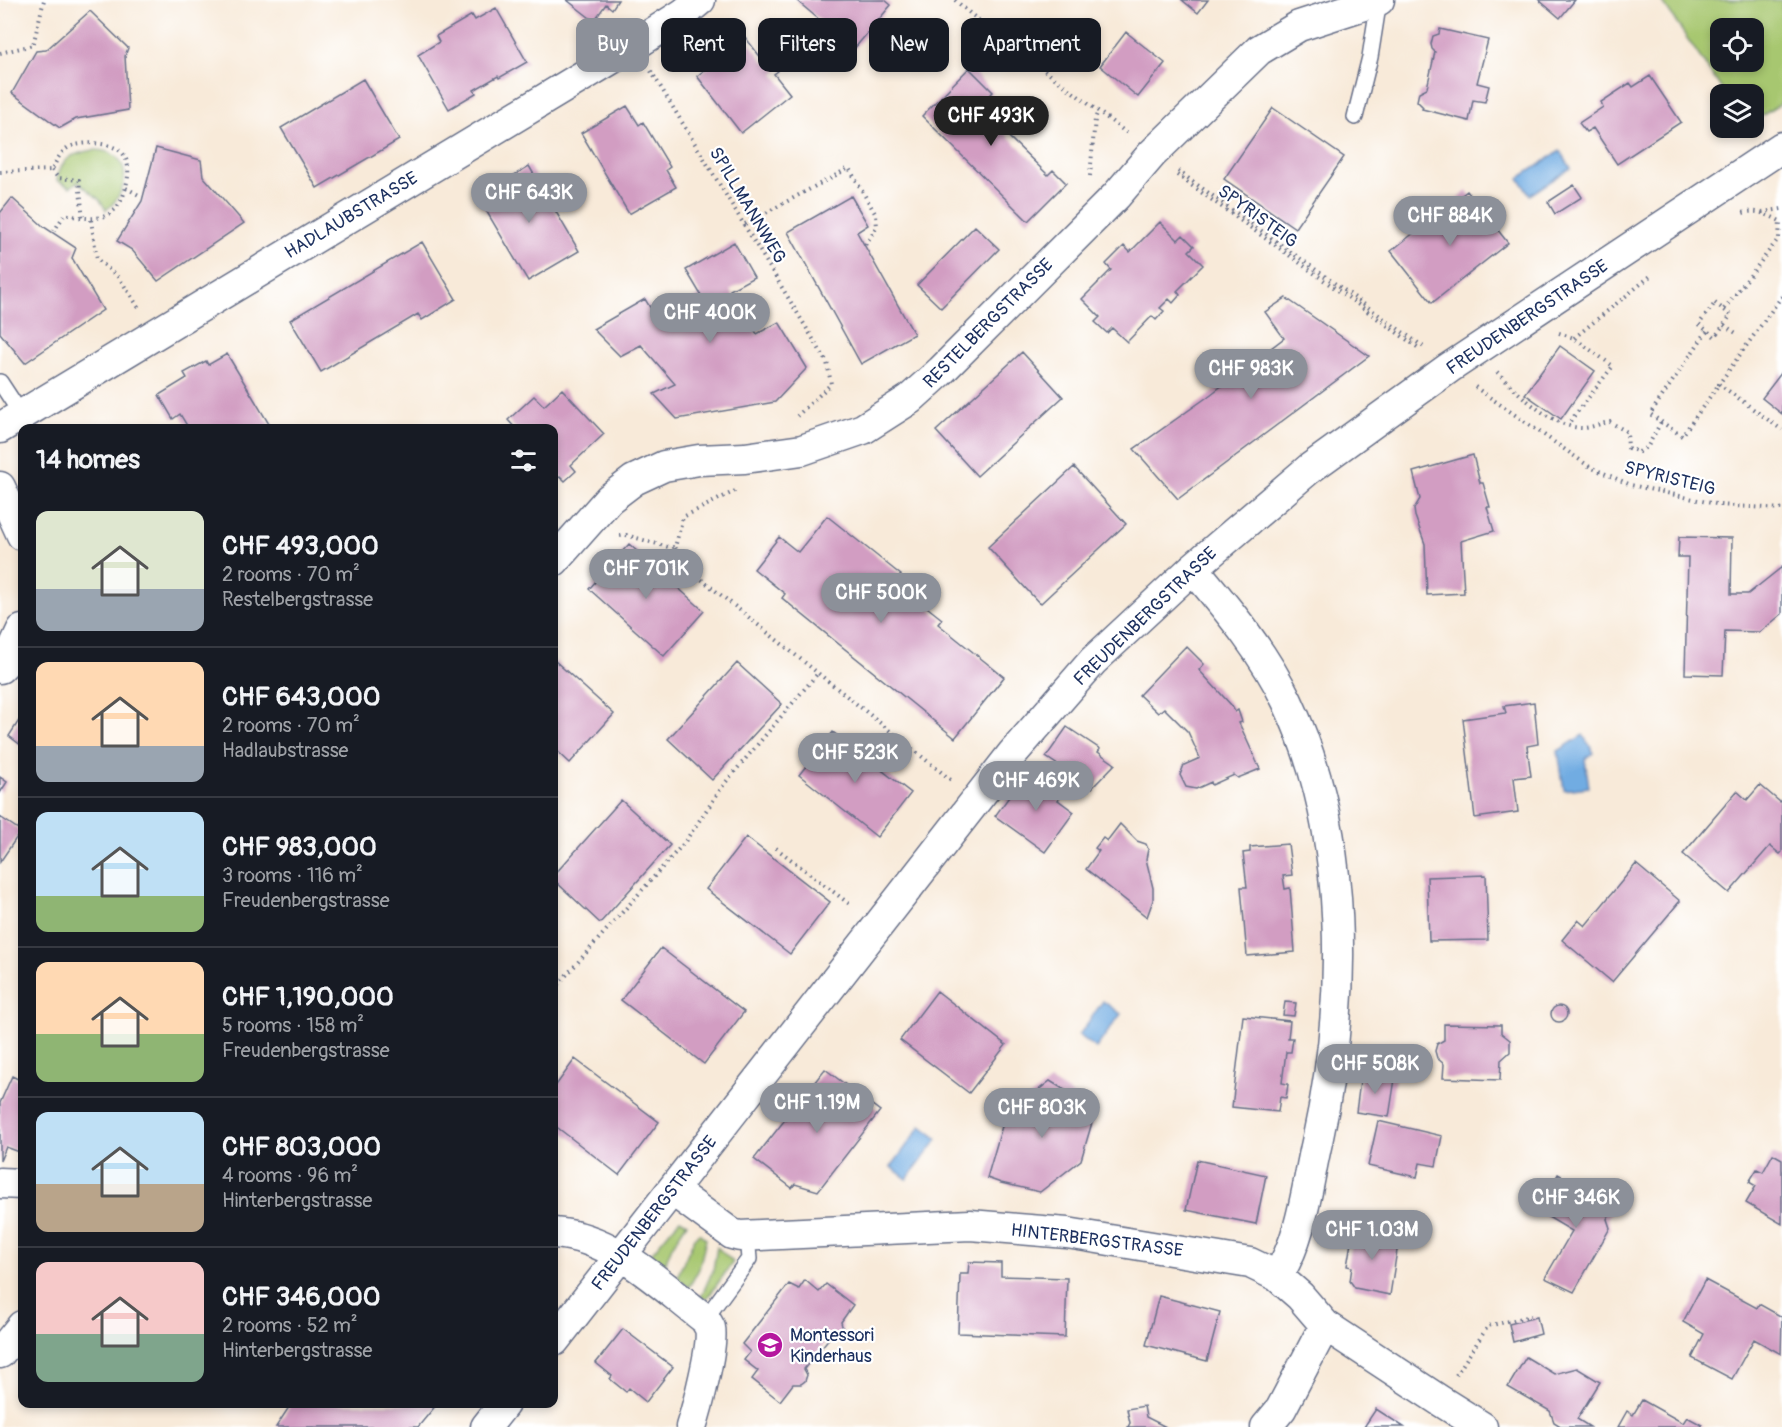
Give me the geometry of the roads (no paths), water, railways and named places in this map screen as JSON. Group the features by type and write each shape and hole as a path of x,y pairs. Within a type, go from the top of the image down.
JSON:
{"street":[{"name":"HADLAUBSTRASSE","path":"11,421 626,51 683,14 700,0"},
{"name":"RESTELBERGSTRASSE","path":"558,556 609,499 634,480 664,466 699,460 745,458 802,450 863,429 910,399 941,371 1108,204 1152,154 1259,50 1299,26 1379,0"},
{"name":"FREUDENBERGSTRASSE","path":"558,1336 1013,753 1093,661 1193,568 1309,469 1449,368 1782,147"},
{"path":"0,487 18,526"},
{"path":"1193,568 1241,625 1267,665 1287,702 1313,769 1329,836 1335,900 1338,975 1329,1080 1297,1234 1287,1261 1277,1276"},
{"path":"0,668 8,660 18,639"},
{"path":"0,1183 18,1184"},
{"name":"HINTERBERGSTRASSE","path":"672,1190 732,1234 747,1236 970,1225 1067,1233 1232,1258 1250,1263 1277,1276 1300,1296 1325,1325 1482,1427"},
{"path":"558,1234 585,1238 622,1254 705,1319 710,1327 710,1338 704,1379 691,1427"},
{"path":"1266,1427 1281,1409 1325,1325"},
{"path":"0,1353 18,1331"},
{"path":"486,1427 501,1408"}],"lane":[{"path":"1355,117 1370,57 1379,0"},
{"path":"0,382 11,421"},
{"path":"705,1319 749,1259 747,1236"}],"water":[{"path":"1560,151 1571,168 1530,195 1519,178"},
{"path":"1583,735 1594,753 1585,759 1589,787 1564,790 1558,751"},
{"path":"1103,1001 1121,1014 1096,1048 1079,1035"},
{"path":"921,1126 938,1139 907,1179 891,1167"}],"place":[{"name":"Montessori Kinderhaus","path":"770,1345"}]}
